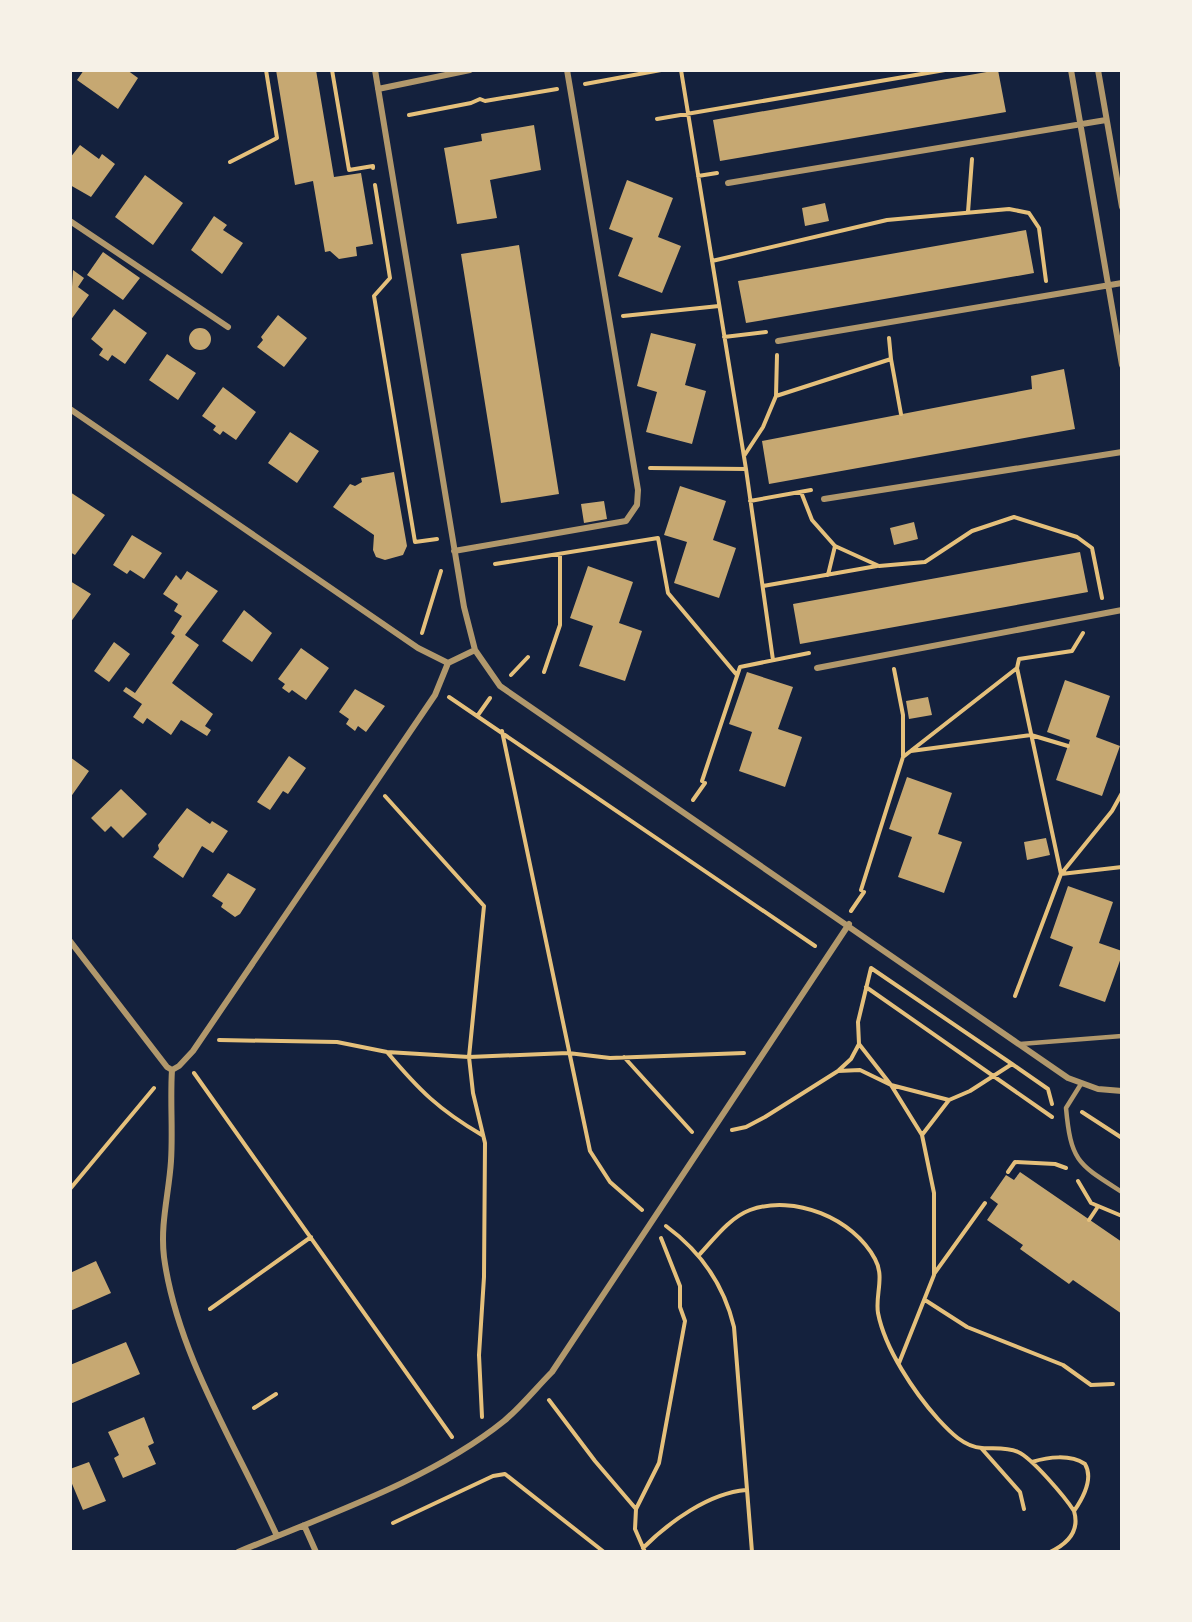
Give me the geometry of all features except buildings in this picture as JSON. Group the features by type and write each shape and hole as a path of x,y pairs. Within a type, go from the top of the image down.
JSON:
{"street":[{"path":"375,70 456,562 475,650 500,686 849,924 1018,1044 1081,1084 1098,1089 1122,1091"},
{"path":"378,89 470,70"},
{"path":"454,551 626,521 637,505 638,490 567,70"},
{"path":"1071,70 1122,365"},
{"path":"1098,70 1122,207"},
{"path":"728,183 1106,120"},
{"path":"70,221 228,327"},
{"path":"778,341 1122,283"},
{"path":"70,409 418,648 448,663"},
{"path":"824,500 1122,452"},
{"path":"817,668 1122,610"},
{"path":"172,1070 186,1060 374,784 437,689 448,663 475,650"},
{"path":"237,1551 304,1525 439,1463 504,1421 552,1372 849,924"},
{"path":"70,941 166,1067 172,1070"},
{"path":"172,1070 171,1164 163,1222 164,1255 172,1298 182,1331 201,1375 277,1536"},
{"path":"304,1525 316,1551"}],"lane":[{"path":"1018,1044 1122,1036"},
{"path":"1081,1084 1066,1108 1068,1129 1075,1157 1086,1169 1122,1192"}],"path":[{"path":"230,162 277,138 266,70"},
{"path":"332,70 349,170 373,166 390,278 374,296 416,542 437,538 439,546"},
{"path":"681,70 746,469 773,660"},
{"path":"657,119 688,116 945,70"},
{"path":"409,115 471,103 480,99 485,101"},
{"path":"968,212 974,142"},
{"path":"712,261 887,220 1009,209 1029,213 1039,228 1046,281"},
{"path":"619,316 719,306"},
{"path":"886,322 901,414"},
{"path":"744,457 763,427 776,396 778,341"},
{"path":"776,396 891,359"},
{"path":"646,468 746,469"},
{"path":"801,492 812,520 835,546 879,566"},
{"path":"763,586 879,566 925,562 972,531 1014,517 1077,537 1092,548 1103,602"},
{"path":"495,564 658,538 668,594 737,675"},
{"path":"828,575 835,546"},
{"path":"544,672 560,625 560,554"},
{"path":"421,636 443,563 456,562"},
{"path":"1061,874 1017,668 1019,659 1072,651 1088,625"},
{"path":"855,904 862,891 903,757 903,715 891,653"},
{"path":"511,675 528,657"},
{"path":"903,757 1017,668"},
{"path":"437,689 502,731 812,944"},
{"path":"478,715 490,698"},
{"path":"502,731 590,1151 598,1167 626,1198 684,1239 699,1256 726,1302 734,1327 752,1551"},
{"path":"910,751 1031,735 1068,746"},
{"path":"696,796 705,783"},
{"path":"374,784 484,906 469,1057 473,1093 485,1143 484,1277 478,1355 482,1418"},
{"path":"1015,996 1061,874 1112,811 1122,793"},
{"path":"1061,874 1122,867"},
{"path":"732,1130 746,1127 765,1117 838,1071 851,1059 859,1044 858,1022 871,968 1122,1138"},
{"path":"866,987 1056,1120 1048,1089"},
{"path":"200,1040 337,1041 387,1052 469,1057 568,1053 624,1057 745,1053"},
{"path":"859,1044 891,1085 922,1135 934,1192 934,1275"},
{"path":"387,1052 436,1106 482,1136"},
{"path":"624,1057 692,1132"},
{"path":"186,1060 452,1437"},
{"path":"922,1135 950,1100 1012,1064"},
{"path":"838,1071 860,1070 891,1085 950,1100"},
{"path":"70,1189 154,1088"},
{"path":"1064,1158 1066,1168"},
{"path":"1008,1172 1015,1162 1055,1164 1066,1168 1084,1180"},
{"path":"1074,1173 1085,1195 1097,1208 1122,1216"},
{"path":"899,1363 934,1275 985,1203"},
{"path":"699,1256 736,1218 749,1210 781,1205 798,1207 834,1219 854,1232 876,1261 880,1275 878,1313 899,1363 912,1386 944,1426 961,1441 981,1448 1017,1452 1032,1462 1074,1511 1076,1519 1071,1536 1061,1546 1050,1551"},
{"path":"1089,1220 1097,1208"},
{"path":"210,1309 311,1237"},
{"path":"661,1238 680,1286 678,1297 685,1321 659,1463 636,1509 635,1529 644,1550 663,1529 723,1493 746,1490"},
{"path":"925,1300 967,1327 1063,1365 1091,1385 1113,1384"},
{"path":"254,1408 276,1394"},
{"path":"549,1400 595,1461 636,1509"},
{"path":"981,1448 1020,1492 1024,1509"},
{"path":"1032,1462 1046,1458 1067,1458 1085,1464 1089,1478 1081,1501 1074,1511"},
{"path":"393,1523 493,1476 505,1474 604,1551"}]}
